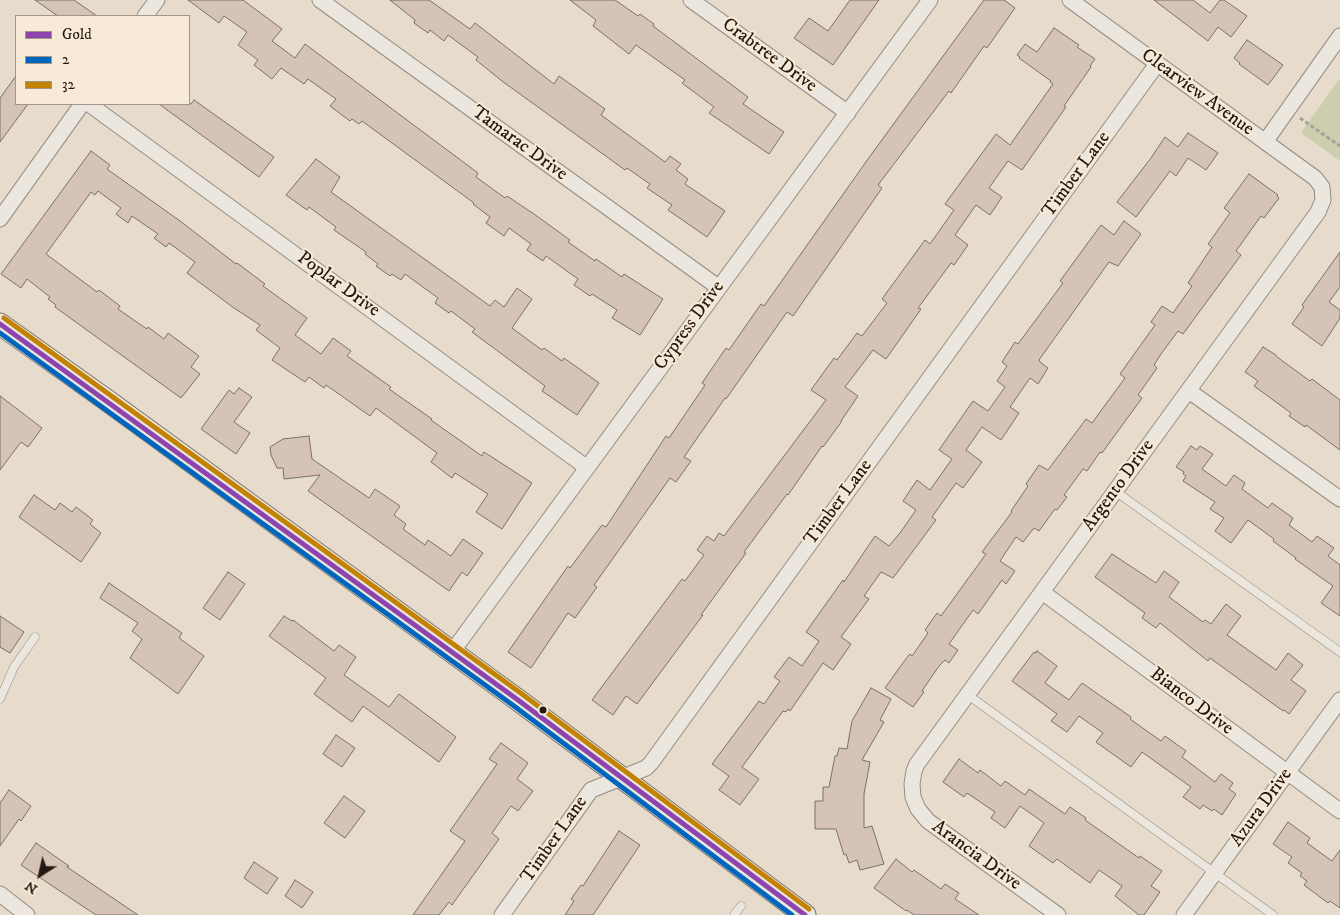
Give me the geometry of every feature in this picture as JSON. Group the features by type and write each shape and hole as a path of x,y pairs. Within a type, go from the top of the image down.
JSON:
{"main road":[{"path":"0,324 452,652 804,915"}],"street":[{"path":"146,15 157,0"},
{"name":"Tamarac Drive","path":"320,0 718,287"},
{"name":"Crabtree Drive","path":"691,0 848,113"},
{"name":"Cypress Drive","path":"452,652 930,0"},
{"name":"Clearview Avenue","path":"1070,0 1315,178 1322,186"},
{"path":"1265,142 1340,36"},
{"name":"Timber Lane","path":"502,915 591,790 646,768 650,763 1157,64"},
{"path":"0,219 81,105"},
{"name":"Poplar Drive","path":"90,105 586,467"},
{"name":"Argento Drive","path":"912,784 917,764 1318,212 1323,200 1322,186"},
{"path":"1189,391 1340,499"},
{"name":"Bianco Drive","path":"1042,592 1287,774 1340,811"},
{"name":"Azura Drive","path":"1184,915 1340,700"},
{"name":"Arancia Drive","path":"912,784 913,796 918,809 928,821 1058,915"},
{"path":"0,894 27,915"}],"lane":[{"path":"1115,491 1340,652"},
{"path":"0,699 14,667 35,637"},
{"path":"968,695 1273,915"},
{"path":"734,915 741,906"}],"path":[{"path":"1288,109 1340,146"}],"green space":[{"path":"1340,78 1340,161 1301,133"}],"building":[{"path":"35,0 74,0 96,15 57,15"},
{"path":"188,0 243,0 282,29 272,41 295,58 305,44 478,173 476,177 505,198 507,196 534,214 595,261 596,259 622,277 624,274 663,299 640,335 612,318 617,310 574,285 578,279 546,256 543,261 527,250 531,244 509,228 504,236 486,223 490,217 474,203 362,121 359,124 352,119 350,121 330,106 336,99 308,79 304,84 281,68 272,79 254,65 258,60 238,45 247,32 224,16 219,23"},
{"path":"390,0 429,0 470,29 475,23 554,84 559,76 605,109 601,115 665,162 670,156 681,164 676,170 688,179 685,184 725,211 707,237 668,210 672,205 647,188 650,184 627,168 625,170 502,81 476,60 478,57 448,35 444,41 430,30 428,33 414,23 415,20"},
{"path":"570,0 615,0 638,16 640,14 654,24 653,26 748,97 743,104 784,132 769,154 709,113 714,107 682,83 685,80 636,45 629,54 593,26 596,20"},
{"path":"850,0 879,0 833,65 794,38 809,18 828,31"},
{"path":"984,0 1004,0 1015,8 987,48 984,46 951,93 949,91 878,185 882,188 793,316 787,312 725,398 684,457 691,461 676,482 670,478 594,585 597,587 575,618 568,613 531,668 508,652 568,566 570,568 602,525 606,527 666,436 669,438 705,385 702,383 726,348 729,350 761,304 764,306"},
{"path":"1154,0 1193,0 1210,13 1220,0 1224,0 1247,16 1231,37 1218,27 1208,41"},
{"path":"1054,28 1079,45 1077,47 1095,59 1064,106 1066,107 1022,170 1008,161 989,188 1002,197 990,215 976,205 955,235 968,245 954,265 951,263 918,308 921,309 886,359 873,350 845,387 858,396 842,421 744,552 746,553 701,615 703,615 637,704 626,696 613,715 592,700 682,579 685,581 704,555 697,550 707,536 714,541 719,533 724,536 826,400 811,390 834,358 837,360 857,333 862,336 887,303 882,299 925,240 930,244 954,210 945,204 996,134 1010,145 1053,84 1017,55 1025,44 1037,52"},
{"path":"1247,40 1283,65 1268,85 1239,64 1234,58"},
{"path":"15,77 15,105 27,105 0,142 0,98"},
{"path":"194,100 274,157 259,177 160,105 191,104"},
{"path":"1188,133 1218,153 1206,170 1188,158 1176,176 1170,171 1136,217 1117,202 1165,137 1178,147"},
{"path":"91,151 110,165 107,169 237,263 265,284 263,286 307,318 295,335 321,354 333,338 351,351 347,356 391,387 389,389 431,420 482,456 484,452 532,483 502,529 476,512 488,494 455,473 452,478 431,462 437,453 376,408 370,416 326,385 324,388 309,377 305,382 272,360 280,348 256,330 260,325 187,273 195,262 169,243 166,247 154,238 158,234 132,216 128,223 116,214 121,208 98,191 95,195 91,192 46,254 97,292 99,290 120,306 118,309 147,329 148,327 164,339 168,333 199,356 191,367 200,374 181,398 55,307 56,305 48,299 50,297 27,279 21,288 1,274"},
{"path":"316,159 340,177 331,192 490,306 495,300 504,307 517,288 532,299 512,328 542,350 544,348 562,361 564,358 599,383 577,415 542,391 545,386 472,332 475,329 451,311 449,313 435,303 438,298 405,274 401,280 392,274 390,276 376,266 378,264 365,254 366,252 334,230 336,227 309,207 307,210 286,195"},
{"path":"1249,174 1278,195 1279,198 1264,218 1261,216 1236,251 1241,255 1183,334 1178,331 1161,354 1154,365 1157,368 1138,395 1142,398 1102,453 1100,452 1087,471 1083,469 1064,495 1067,497 1057,510 1055,509 1039,531 1034,528 1023,542 1016,537 1000,561 1015,571 1006,584 1002,580 978,614 973,610 949,644 958,650 949,663 945,660 939,666 913,707 885,688 910,654 912,656 928,633 925,630 937,613 941,616 986,554 982,552 1012,512 1028,486 1026,484 1039,465 1048,470 1086,419 1092,423 1125,378 1120,374 1155,325 1151,322 1162,306 1173,313 1192,286 1188,283 1212,247 1208,244 1230,213 1224,208"},
{"path":"1124,221 1141,234 1118,266 1109,262 1039,360 1048,368 1038,384 1030,378 1010,407 1019,413 1001,440 982,427 966,450 982,462 963,488 956,483 932,517 936,520 893,578 881,572 864,596 869,599 841,637 851,644 833,670 823,663 790,711 788,709 786,712 783,711 742,767 759,779 740,805 719,790 729,776 712,764 759,701 764,704 780,681 774,677 789,657 802,666 819,641 806,632 843,580 844,582 875,536 889,546 900,533 916,510 903,501 917,480 930,490 952,459 939,450 973,401 988,411 1005,387 997,381 1007,366 1002,362 1015,342 1018,344 1063,283 1060,281 1101,225 1114,235"},
{"path":"1340,252 1340,287 1329,302 1340,310 1340,318 1322,346 1292,324 1304,307 1302,305"},
{"path":"1263,347 1340,400 1340,450 1306,425 1305,427 1289,416 1291,413 1254,386 1258,381 1245,372"},
{"path":"239,388 252,397 234,422 250,433 236,454 201,429 229,390 234,394"},
{"path":"0,396 42,428 28,447 21,442 0,470"},
{"path":"309,436 312,459 369,498 375,489 400,506 394,515 406,524 403,529 425,545 428,540 451,556 463,539 483,553 467,576 462,572 449,591 308,491 320,475 284,479 283,468 277,468 271,455 270,447 283,439"},
{"path":"1191,446 1197,450 1200,446 1213,454 1202,469 1226,486 1234,475 1245,483 1242,489 1268,508 1272,503 1293,518 1289,525 1312,542 1317,536 1334,548 1328,556 1340,565 1340,616 1321,603 1333,586 1295,559 1273,541 1274,539 1248,520 1231,543 1215,531 1224,518 1210,509 1215,502 1183,481 1186,476 1183,474 1184,472 1176,467"},
{"path":"34,495 55,510 60,503 72,512 76,507 93,520 90,524 101,533 81,562 19,517"},
{"path":"1112,554 1156,583 1164,571 1179,582 1169,597 1203,622 1205,620 1211,624 1226,604 1241,616 1227,635 1276,670 1288,653 1303,665 1291,680 1306,691 1289,714 1210,658 1208,661 1160,623 1156,628 1142,618 1145,613 1095,577"},
{"path":"228,572 245,584 220,620 203,608"},
{"path":"109,583 182,633 179,638 204,656 178,694 130,658 142,639 132,631 138,623 100,598"},
{"path":"0,616 24,632 10,653 0,647"},
{"path":"284,616 293,620 334,651 339,645 356,657 344,675 389,707 399,694 456,737 439,762 363,706 352,722 314,694 326,678 269,636"},
{"path":"1037,651 1057,666 1045,683 1069,700 1082,683 1131,717 1130,719 1161,741 1165,736 1186,751 1182,757 1215,782 1221,774 1233,783 1229,789 1236,794 1222,815 1214,809 1212,811 1203,805 1200,809 1183,797 1191,787 1142,752 1131,767 1096,742 1103,733 1079,716 1067,732 1051,721 1057,714 1012,681 1034,652 1036,653"},
{"path":"871,688 891,699 880,720 884,722 862,760 870,762 864,794 864,828 872,826 884,864 860,870 857,860 849,863 846,854 844,855 836,829 815,829 815,801 823,801 823,787 829,787 835,756 837,756 839,748 847,749 852,721"},
{"path":"336,735 355,748 342,767 323,754"},
{"path":"501,743 528,763 517,779 533,791 518,811 511,806 492,833 499,839 452,905 449,902 439,915 413,915 465,841 450,831 497,764 489,759"},
{"path":"959,759 978,773 980,770 1001,786 1005,781 1025,795 1029,789 1065,814 1070,807 1086,818 1085,820 1139,858 1140,856 1162,871 1151,886 1160,892 1144,915 1139,915 1115,896 1122,886 1099,870 1090,883 1057,859 1053,863 1029,846 1044,823 1020,806 1005,828 991,818 995,812 967,793 964,797 943,782"},
{"path":"9,790 31,806 21,821 19,819 0,846 0,803"},
{"path":"344,796 365,811 345,838 324,823"},
{"path":"1288,822 1310,838 1307,843 1332,861 1340,850 1340,908 1330,901 1328,903 1304,885 1307,881 1300,876 1302,873 1288,863 1292,857 1273,844"},
{"path":"619,831 640,845 593,915 565,915 574,901 571,899 581,885 583,886"},
{"path":"36,843 69,866 67,867 138,915 96,915 21,865"},
{"path":"896,859 912,872 914,870 941,889 945,884 959,893 955,899 979,915 914,915 906,911 874,888"},
{"path":"254,862 278,878 267,894 244,878"},
{"path":"295,880 313,892 302,908 285,896"}],"transit line":[{"name":"32","path":"4,318 522,694 809,909"},
{"name":"Gold","path":"0,324 518,700 805,915"},
{"name":"2","path":"0,333 514,706 792,915"}]}
